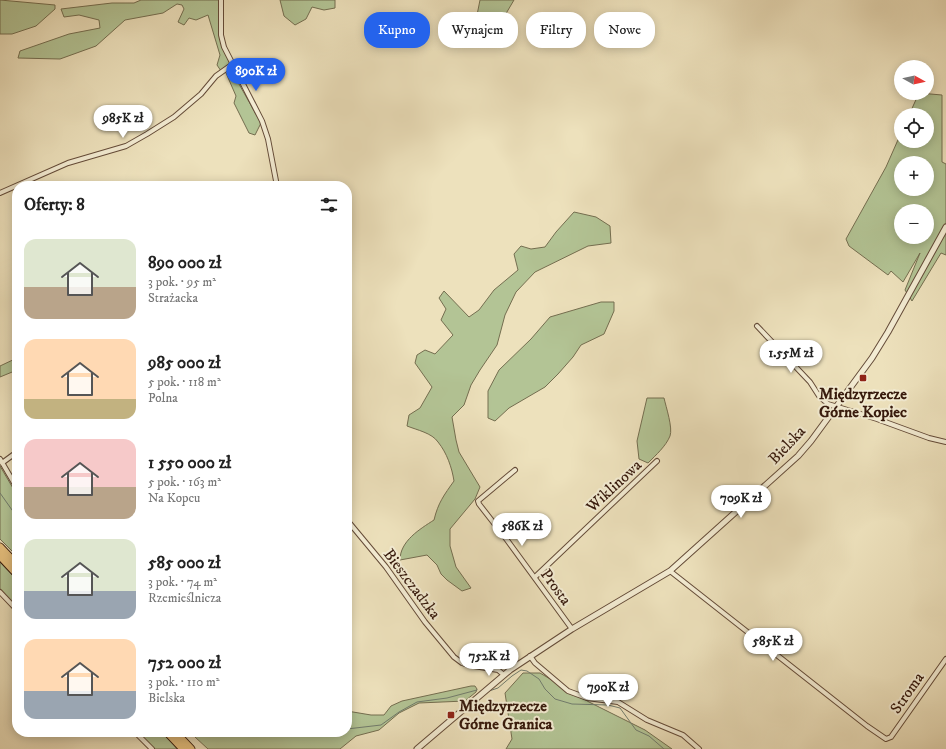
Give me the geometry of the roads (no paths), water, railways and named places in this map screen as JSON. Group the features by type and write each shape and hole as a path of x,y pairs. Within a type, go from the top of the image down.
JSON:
{"highway":[{"path":"0,547 12,560"},
{"path":"0,556 12,569"},
{"path":"172,737 183,749"},
{"path":"180,737 191,749"}],"street":[{"path":"222,0 221,34 224,47 262,121 268,139 276,181"},
{"path":"27,181 68,163 126,146 142,137 174,117 201,94 216,76 233,64"},
{"path":"0,193 12,188"},
{"name":"Bielska","path":"417,749 485,690 530,656 572,629 670,571 798,456 812,441 835,407 872,358 946,227"},
{"path":"757,326 810,382 828,404 877,419 929,438 946,442"},
{"path":"12,455 1,461 12,480"},
{"name":"Wiklinowa","path":"534,577 657,461"},
{"name":"Prosta","path":"515,470 478,501 479,504 572,629"},
{"name":"Bieszczadzka","path":"352,526 386,567 425,622 454,658 468,665 498,670 504,675"},
{"name":"Stroma","path":"670,571 867,726 886,739 890,737 946,659"},
{"path":"0,592 12,605"},
{"path":"530,656 540,667 568,691 587,698 618,702 647,720 683,735 700,749"},
{"path":"140,737 152,749"}],"waterway":[{"path":"0,493 12,510"},
{"path":"489,691 498,688 521,670 527,671 539,679 545,689 555,699 572,704 608,705 620,708 636,730 649,736 664,749"},
{"path":"352,728 381,725 399,712 417,702 447,698 477,690"}],"place":[{"name":"Międzyrzecze Górne Kopiec","path":"863,378"},
{"name":"Międzyrzecze Górne Granica","path":"451,715"}]}
